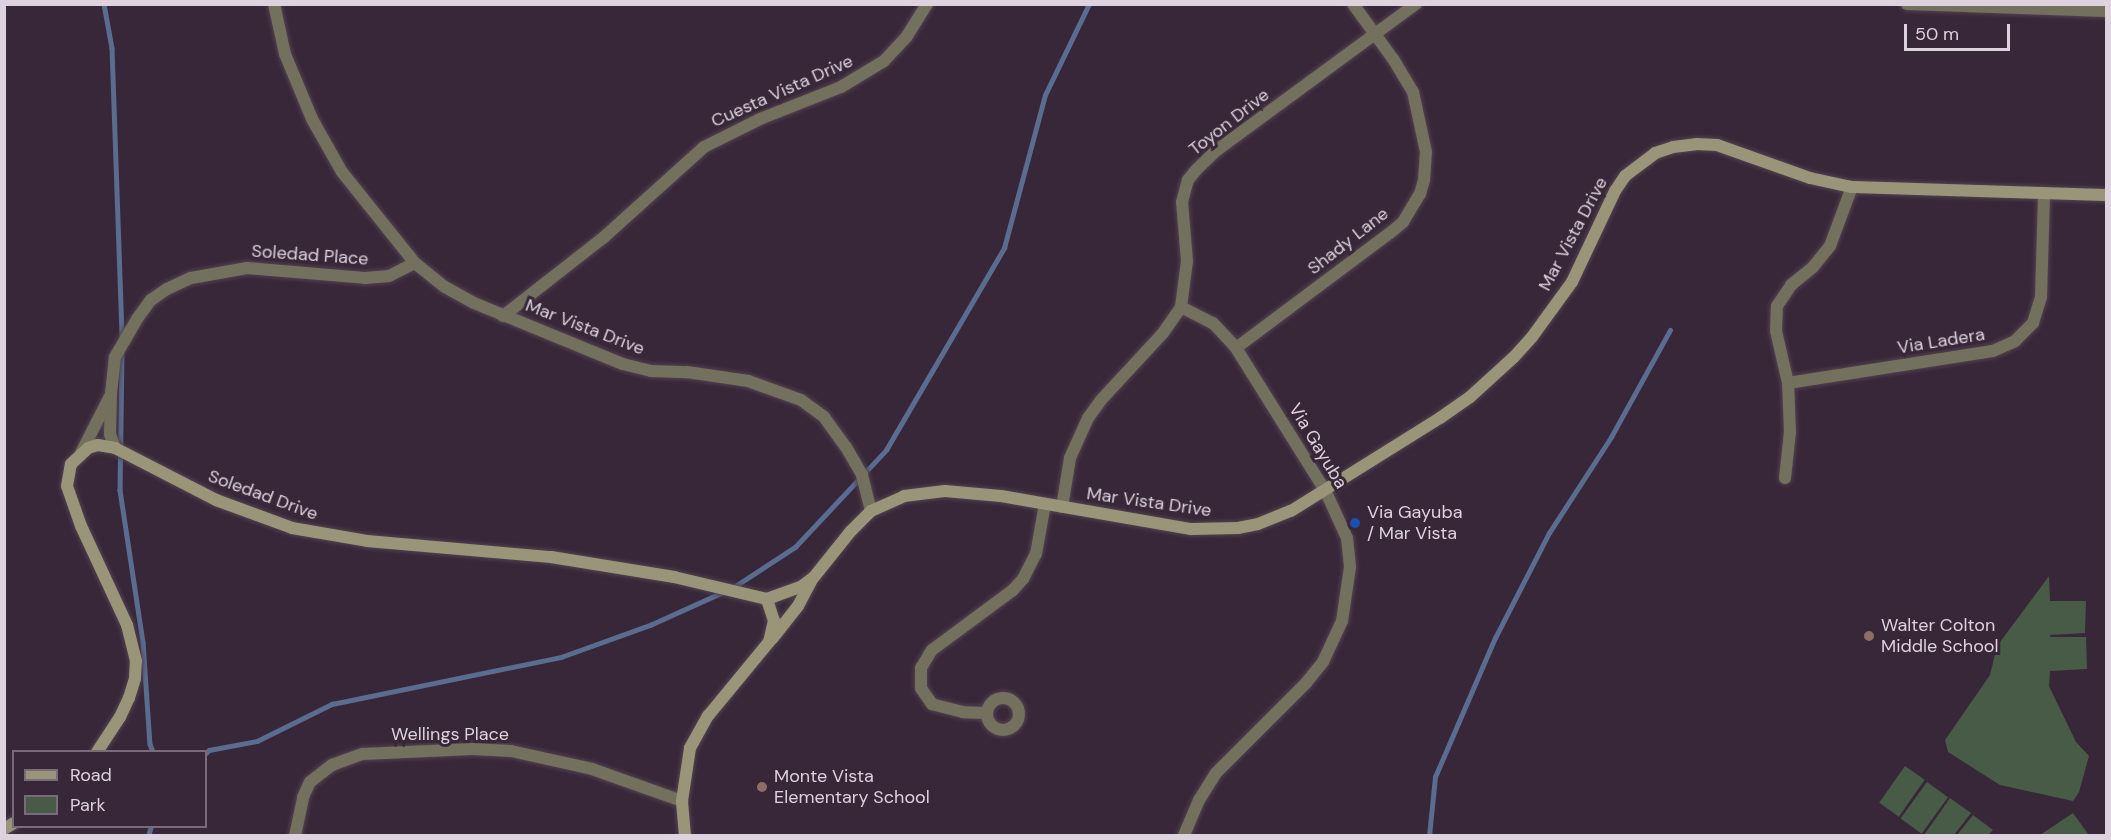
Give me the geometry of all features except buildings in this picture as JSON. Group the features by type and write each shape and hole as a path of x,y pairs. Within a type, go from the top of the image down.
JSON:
{"street":[{"name":"Mar Vista Drive","path":"274,4 285,54 312,119 342,172 415,263 445,287 503,316 623,364 651,371 687,372 748,381 801,400 824,417 846,447 862,475 871,511 904,496 945,491 1001,496 1166,526 1220,530 1258,524 1281,516 1326,492 1463,402 1514,357 1532,337 1572,282 1615,191 1625,176 1655,153 1684,145 1717,146 1810,178 1852,187 2106,195"},
{"name":"Cuesta Vista Drive","path":"503,316 603,238 704,147 760,119 841,87 884,61 907,36 927,4"},
{"name":"Shady Lane","path":"1236,348 1390,233 1403,222 1420,194 1426,159 1418,109 1406,77 1353,4"},
{"name":"Toyon Drive","path":"1062,507 1070,458 1088,418 1163,333 1181,307 1187,261 1182,202 1188,180 1217,150 1416,4"},
{"path":"1907,4 2106,11"},
{"path":"1785,478 1790,432 1788,383 1776,331 1777,306 1791,285 1813,267 1830,246 1852,187"},
{"name":"Via Ladera","path":"1788,383 1993,351 2015,341 2033,323 2041,297 2044,194"},
{"name":"Soledad Place","path":"115,448 110,434 115,357 151,300 183,282 219,271 247,268 365,278 388,276 415,263"},
{"name":"Via Gayuba","path":"1181,307 1213,323 1236,348 1326,492 1341,522 1350,553 1349,590 1342,621 1330,650 1314,674 1216,773 1199,800 1184,836"},
{"path":"98,750 120,717 129,698 135,678 136,661 127,625 69,497 67,476 71,464 81,453 111,394"},
{"path":"81,453 98,445 115,448"},
{"name":"Soledad Drive","path":"115,448 216,500 292,528 367,541 563,558 674,577 767,599"},
{"path":"987,713 963,712 932,704 921,688 921,668 932,650 1013,590 1023,579 1036,554 1045,504"},
{"path":"685,836 682,801 686,766 695,736 708,716 798,606 814,577 850,532 871,511"},
{"path":"769,642 774,621 767,599 802,586 814,577"},
{"name":"Wellings Place","path":"295,836 303,797 310,782 332,765 363,754 472,749 511,751 592,769 682,801"}],"green space":[{"path":"2049,576 2050,601 2086,601 2085,633 2050,635 2050,637 2086,637 2087,669 2050,671 2049,686 2076,742 2089,756 2079,792 2073,801 2000,785 1948,752 1945,740 1990,675 1997,646"},
{"path":"1905,766 1925,780 1899,817 1879,803"},
{"path":"1927,782 1948,797 1922,834 1901,818"},
{"path":"1950,798 1971,813 1954,835 1924,835"},
{"path":"2073,813 2089,835 2040,835"},
{"path":"1973,815 1993,830 1988,835 1957,835"}],"waterway":[{"path":"104,4 112,48 122,337"},
{"path":"734,587 795,547 886,450 1004,248 1045,95 1089,4"},
{"path":"1429,836 1435,777 1495,638 1549,533 1611,437 1670,330"},
{"path":"122,351 120,490 143,642 152,750"},
{"path":"207,752 257,741 332,704 561,657 650,625 723,592"},
{"path":"148,836 150,828"}],"place":[{"name":"Via Gayuba / Mar Vista","path":"1355,523"},
{"name":"Walter Colton Middle School","path":"1869,636"},
{"name":"Monte Vista Elementary School","path":"762,787"}]}
